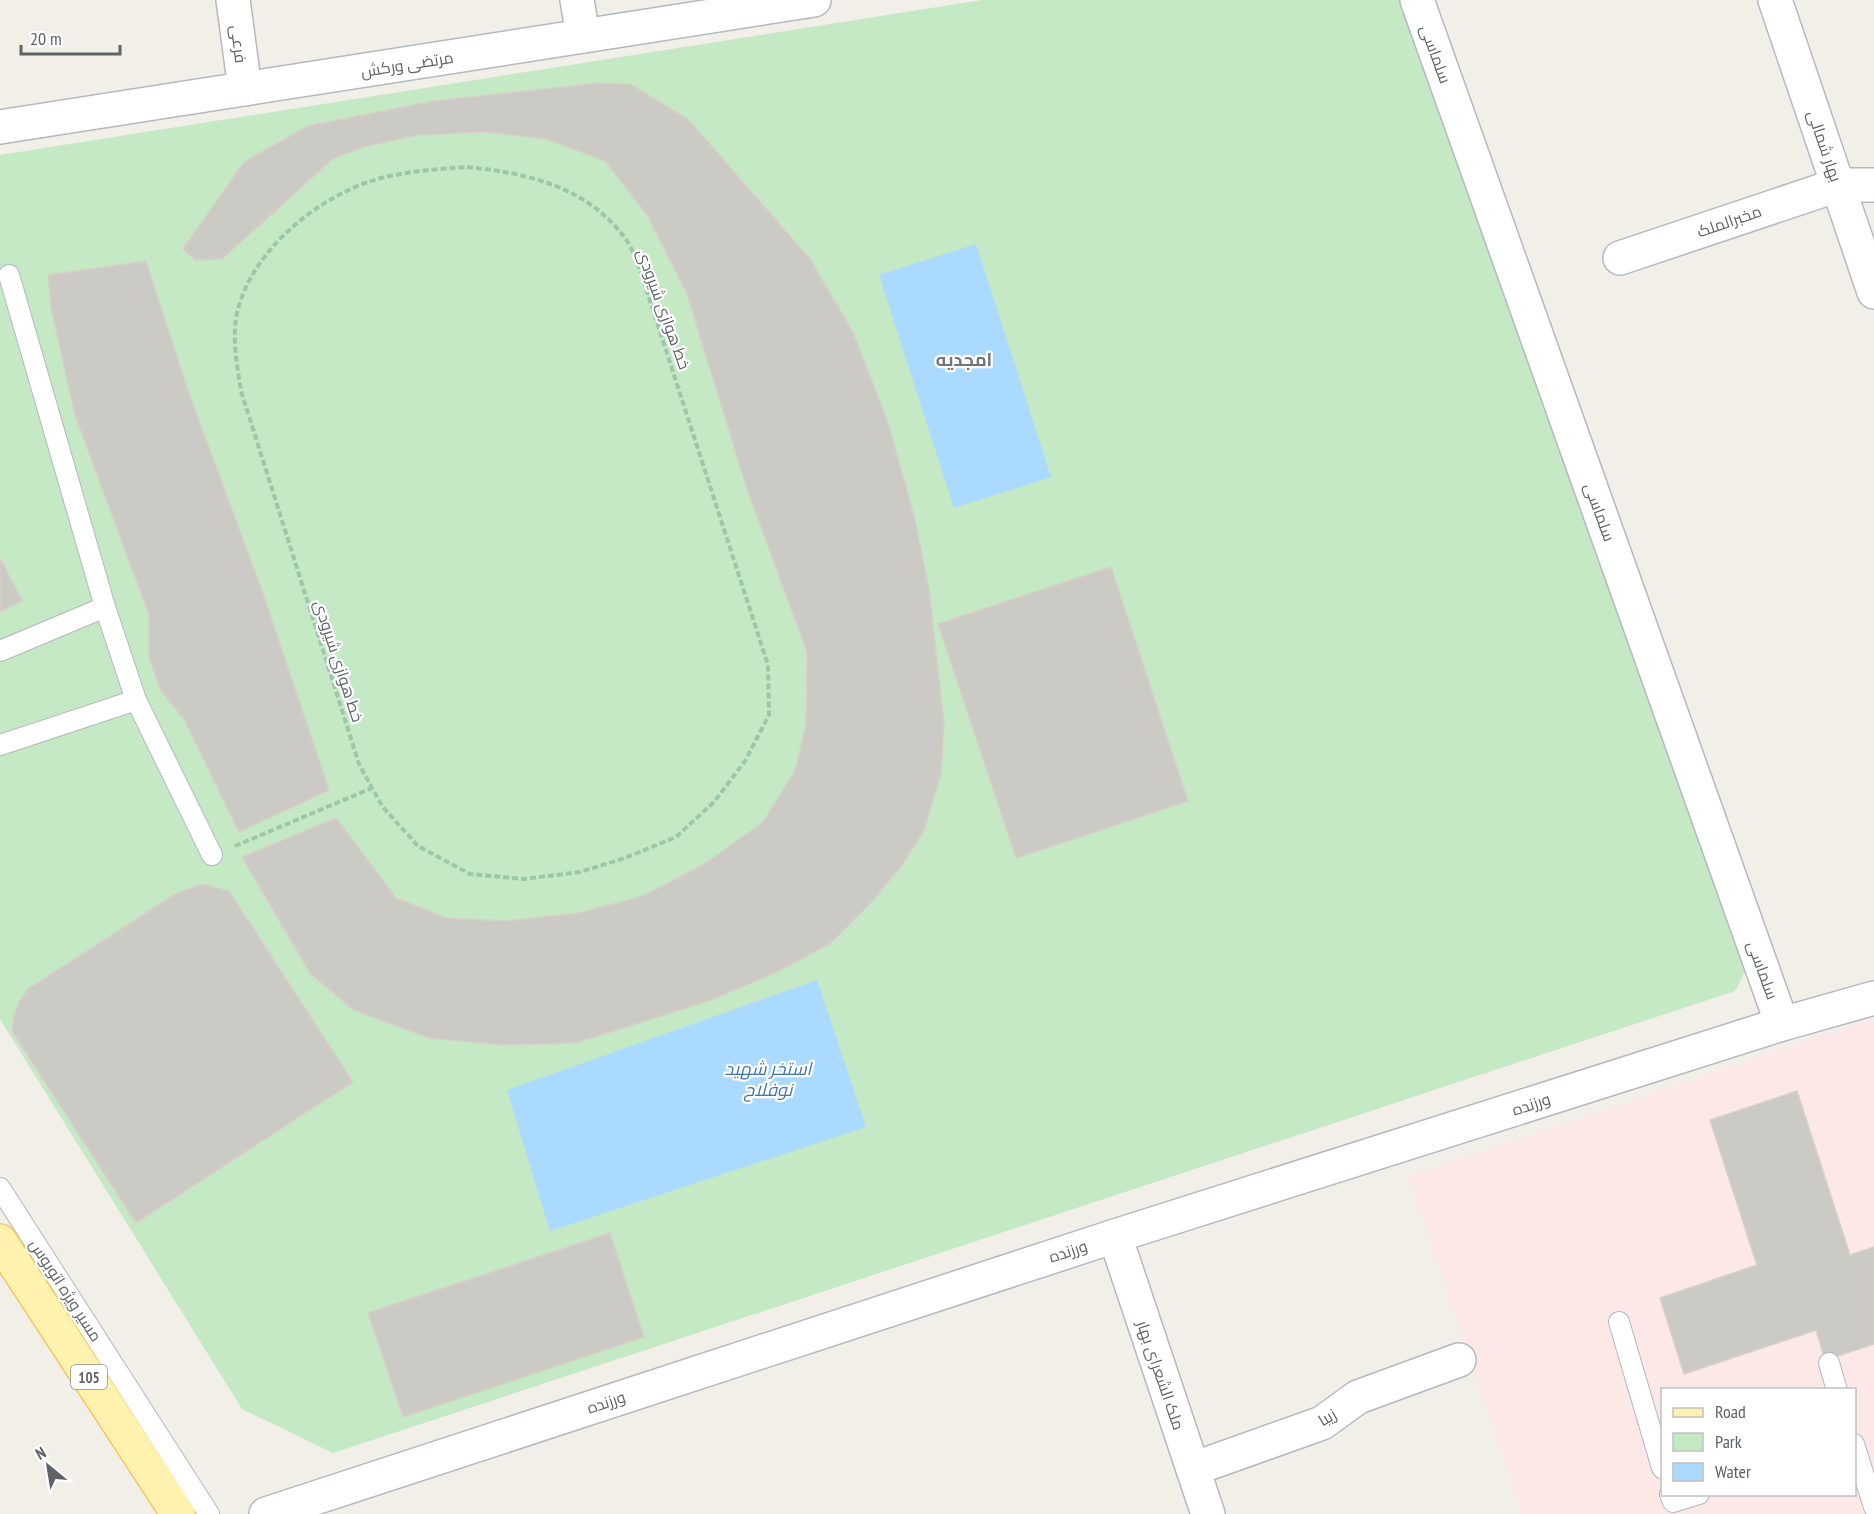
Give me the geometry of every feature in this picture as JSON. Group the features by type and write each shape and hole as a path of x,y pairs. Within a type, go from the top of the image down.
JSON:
{"main road":[{"name":"105","path":"0,1241 178,1514"}],"street":[{"name":"فرعی","path":"233,0 245,89"},
{"path":"577,0 583,36"},
{"name":"مرتضی ورکش","path":"0,127 814,0"},
{"name":"سلماسی","path":"1417,0 1782,1024"},
{"name":"بهار شمالی","path":"1775,0 1874,292"},
{"name":"مخبرالملک","path":"1620,258 1838,185 1874,185"},
{"name":"ورزنده","path":"266,1514 1115,1236 1782,1024 1874,998"},
{"name":"ملک الشعرای بهار","path":"1115,1236 1208,1514"},
{"name":"زیبا","path":"1193,1469 1322,1423 1358,1397 1459,1360"}],"lane":[{"path":"9,275 105,608 136,700 212,855"},
{"path":"0,651 105,608"},
{"path":"0,745 136,700"},
{"name":"مسیر ویژه اتوبوس","path":"0,1188 209,1514"},
{"path":"1619,1322 1661,1465"},
{"path":"1829,1363 1837,1388"},
{"path":"1856,1451 1874,1507"},
{"path":"1671,1496 1673,1502 1692,1496"}],"path":[{"name":"خط هوازی شیرودی","path":"467,167 512,171 549,181 580,198 625,238 639,267 768,665 769,715 745,761 714,802 676,837 625,858 580,872 524,879 471,874 418,846 382,806 372,789 359,764 241,391 236,354 237,311 249,277 275,242 344,192 379,178 417,170 467,167"},
{"path":"212,855 372,789"}],"shaded area":[{"path":"1874,1019 1874,1514 1522,1514 1408,1176"}],"green space":[{"path":"982,0 1403,0 1747,968 1735,991 333,1453 242,1409 0,1019 0,155"}],"water":[{"path":"976,244 1051,477 954,508 879,275"},
{"name":"استخر شهید نوفلاح","path":"817,980 866,1127 550,1231 507,1090"}],"building":[{"path":"599,83 630,84 688,119 810,259 853,332 887,420 914,515 929,589 944,724 941,773 924,831 900,868 868,906 830,944 773,974 711,1000 576,1043 504,1045 429,1038 352,1009 310,973 242,857 336,818 396,898 447,918 506,921 579,913 643,896 703,865 763,822 795,771 806,724 807,652 747,489 687,294 647,215 605,161 546,139 487,132 418,135 367,146 334,158 222,259 195,260 183,249 244,162 308,126 434,101"},
{"path":"146,261 188,391 263,593 329,790 239,832 184,719 161,691 149,657 149,615 75,415 51,308 48,275"},
{"path":"0,558 22,601 0,612"},
{"path":"1111,567 1188,801 1016,858 938,624"},
{"path":"203,884 229,891 353,1082 136,1223 12,1031 14,1016 19,1002 28,989 177,893"},
{"path":"1797,1091 1850,1255 1874,1247 1874,1344 1825,1360 1816,1330 1684,1374 1660,1298 1757,1265 1710,1120"},
{"path":"610,1233 644,1337 403,1417 368,1313"}],"district":[{"name":"امجدیه","path":"964,359"}]}
